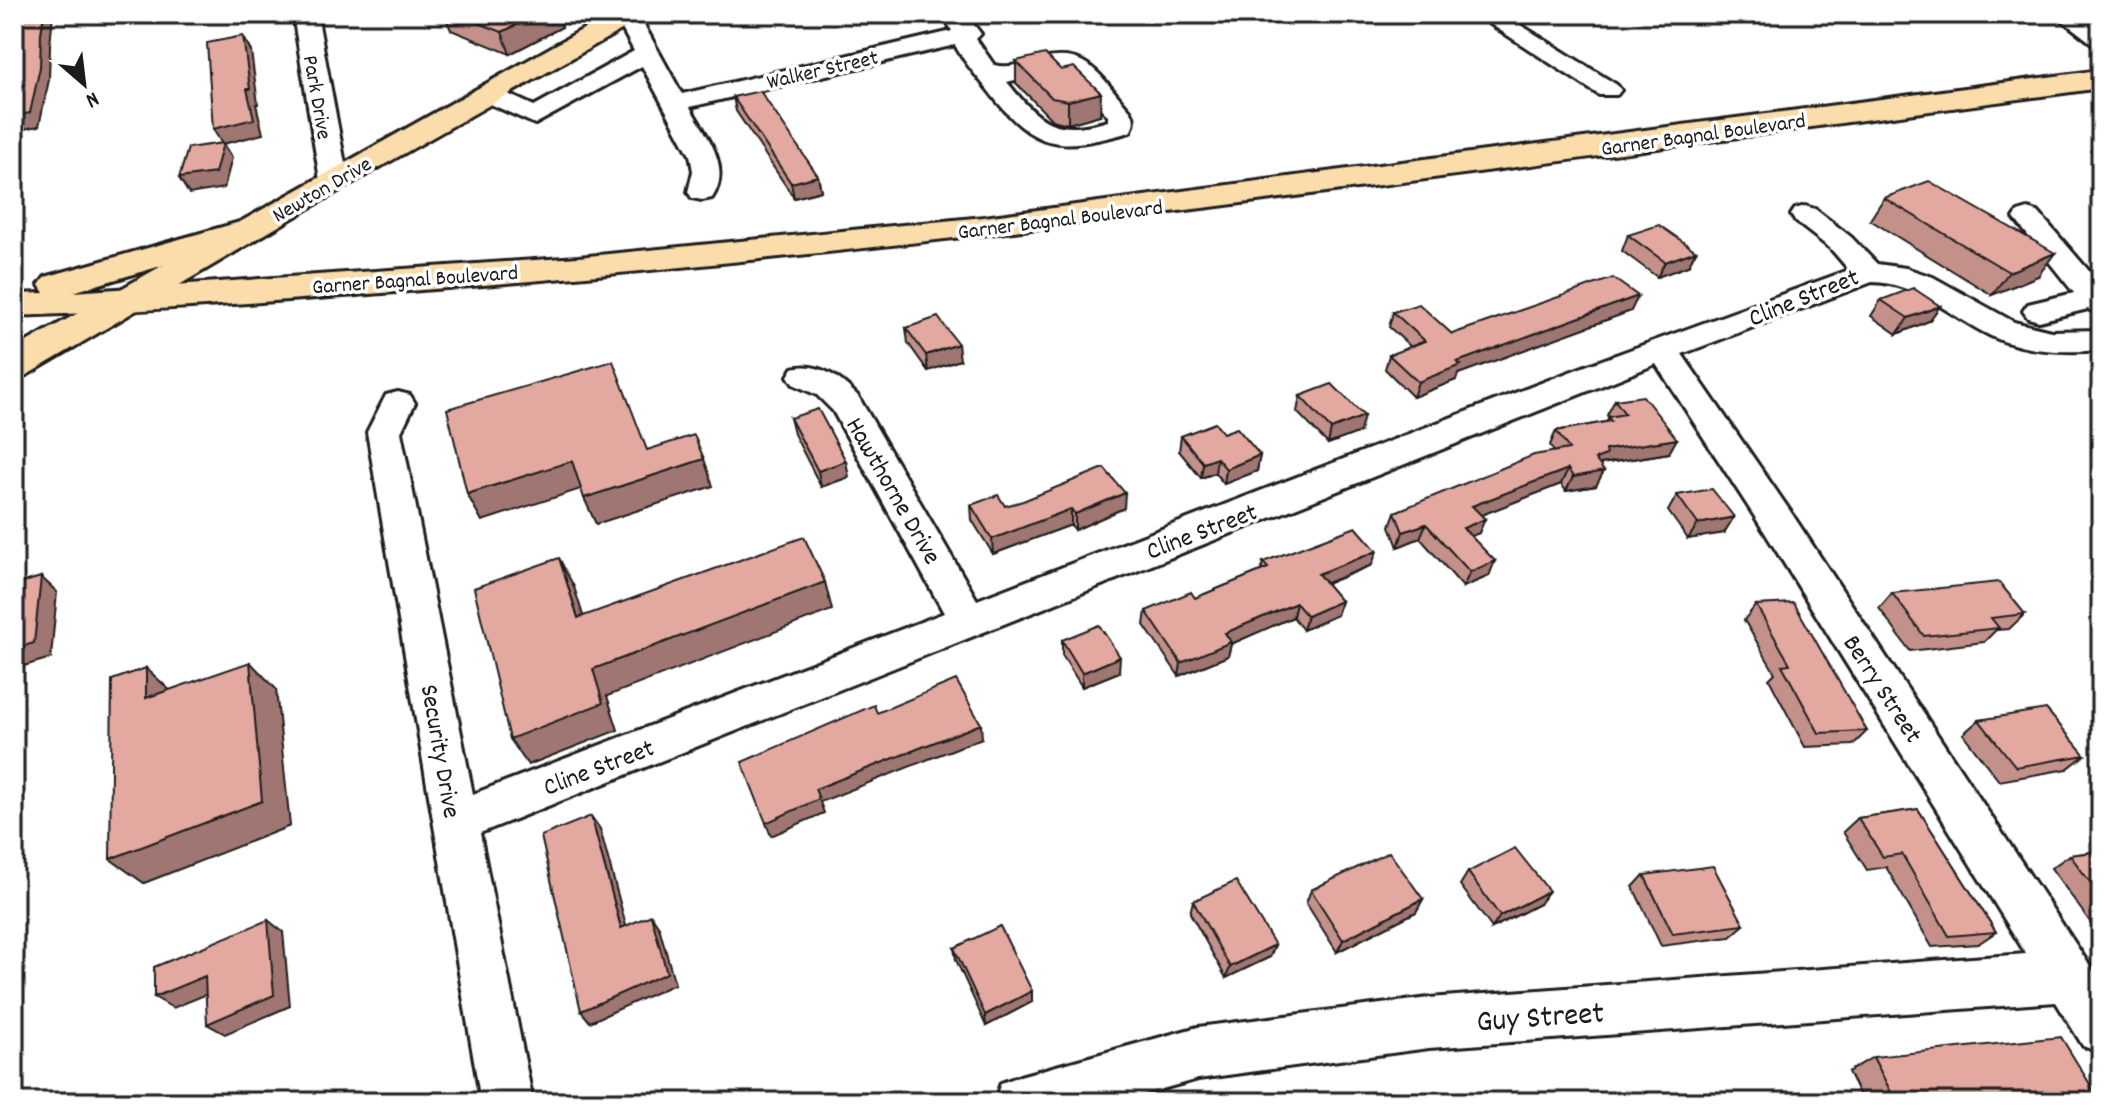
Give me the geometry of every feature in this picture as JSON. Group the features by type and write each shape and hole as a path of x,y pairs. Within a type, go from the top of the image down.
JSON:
{"main road":[{"name":"Newton Drive","path":"14,366 334,180 498,99 560,63 628,15"},
{"name":"Garner Bagnal Boulevard","path":"14,305 127,301 315,284 578,268 984,227 2101,79"},
{"path":"14,296 113,271 247,230"}],"street":[{"name":"Park Drive","path":"305,14 334,180"},
{"path":"1487,14 1608,90"},
{"path":"2066,14 2101,39"},
{"path":"628,15 703,155 707,171 702,192"},
{"path":"960,28 978,64 1036,130 1057,136 1082,135 1121,126 1121,115 1076,65 1054,63 1004,75 986,71"},
{"name":"Walker Street","path":"676,103 960,28"},
{"path":"498,99 535,116 648,53"},
{"path":"560,63 602,79"},
{"name":"Cline Street","path":"455,822 1663,350 1869,273 1841,243 1805,215"},
{"path":"2028,218 2098,302"},
{"path":"1869,273 1889,271 1914,277 2004,330 2037,340 2101,340"},
{"path":"2039,311 2098,302"},
{"name":"Berry Street","path":"1663,350 1777,521 2101,1028"},
{"name":"Hawthorne Drive","path":"805,376 829,387 846,404 969,621"},
{"name":"Security Drive","path":"398,403 384,432 507,1102"},
{"name":"Guy Street","path":"1020,1102 1198,1053 1429,1023 2068,976"}],"building":[{"path":"14,14 44,14 40,67 30,113 14,116"},
{"path":"455,14 539,14 502,32"},
{"path":"243,36 250,89 247,89 254,119 213,129 207,43"},
{"path":"1045,54 1061,70 1074,67 1101,93 1068,101 1052,98 1016,61"},
{"path":"760,91 818,176 791,183 733,97"},
{"path":"223,143 215,173 179,178 188,148"},
{"path":"1929,181 2055,253 2009,272 1884,198"},
{"path":"1659,225 1696,251 1665,262 1628,235"},
{"path":"1613,278 1638,296 1457,362 1461,365 1418,382 1389,355 1425,341 1393,312 1419,304 1452,334"},
{"path":"1913,288 1940,306 1908,318 1881,300"},
{"path":"938,317 958,344 926,355 906,328"},
{"path":"613,361 647,450 694,435 704,459 584,498 572,461 467,494 447,409"},
{"path":"1332,384 1364,416 1331,429 1300,396"},
{"path":"1643,396 1677,439 1605,450 1606,455 1595,459 1604,471 1573,477 1568,469 1472,506 1485,519 1463,528 1495,561 1470,572 1426,524 1403,532 1395,512 1534,455 1569,449 1556,431 1611,421 1608,417 1625,414 1615,400"},
{"path":"818,409 846,461 818,471 790,418"},
{"path":"1215,423 1223,433 1237,428 1260,455 1226,469 1217,458 1203,463 1181,436"},
{"path":"1104,468 1125,493 1075,514 1071,509 992,539 971,505 998,495 1005,506 1023,501"},
{"path":"1712,489 1734,517 1698,524 1677,495"},
{"path":"1356,527 1377,551 1318,574 1341,601 1307,616 1296,603 1225,633 1231,642 1181,663 1146,611 1191,592 1195,598 1268,568 1263,562"},
{"path":"804,537 825,582 593,669 603,703 510,739 474,588 559,558 578,618"},
{"path":"41,577 34,643 14,649 14,585"},
{"path":"1999,582 2025,614 1991,618 1999,628 1924,636 1892,593"},
{"path":"1794,603 1867,731 1819,733 1782,665 1790,664 1756,605"},
{"path":"1099,625 1120,657 1082,673 1062,640"},
{"path":"250,662 262,801 110,859 112,680 146,668 146,698"},
{"path":"956,680 981,724 815,789 819,799 766,823 742,762 874,705 877,713"},
{"path":"2046,709 2085,755 2016,767 1979,720"},
{"path":"1918,809 1996,932 1949,936 1902,854 1883,857 1858,818"},
{"path":"591,816 621,928 651,915 667,973 581,1011 541,836"},
{"path":"1515,848 1549,891 1500,916 1468,872"},
{"path":"2101,851 2101,897 2070,855"},
{"path":"1389,852 1423,899 1343,940 1311,890"},
{"path":"1713,866 1744,925 1673,934 1644,875"},
{"path":"1236,881 1275,945 1230,967 1193,901"},
{"path":"268,920 274,995 207,1024 205,976 154,997 154,967"},
{"path":"1000,926 1032,991 985,1015 954,948"},
{"path":"2061,1037 2101,1102 1896,1102 1873,1057"}]}
